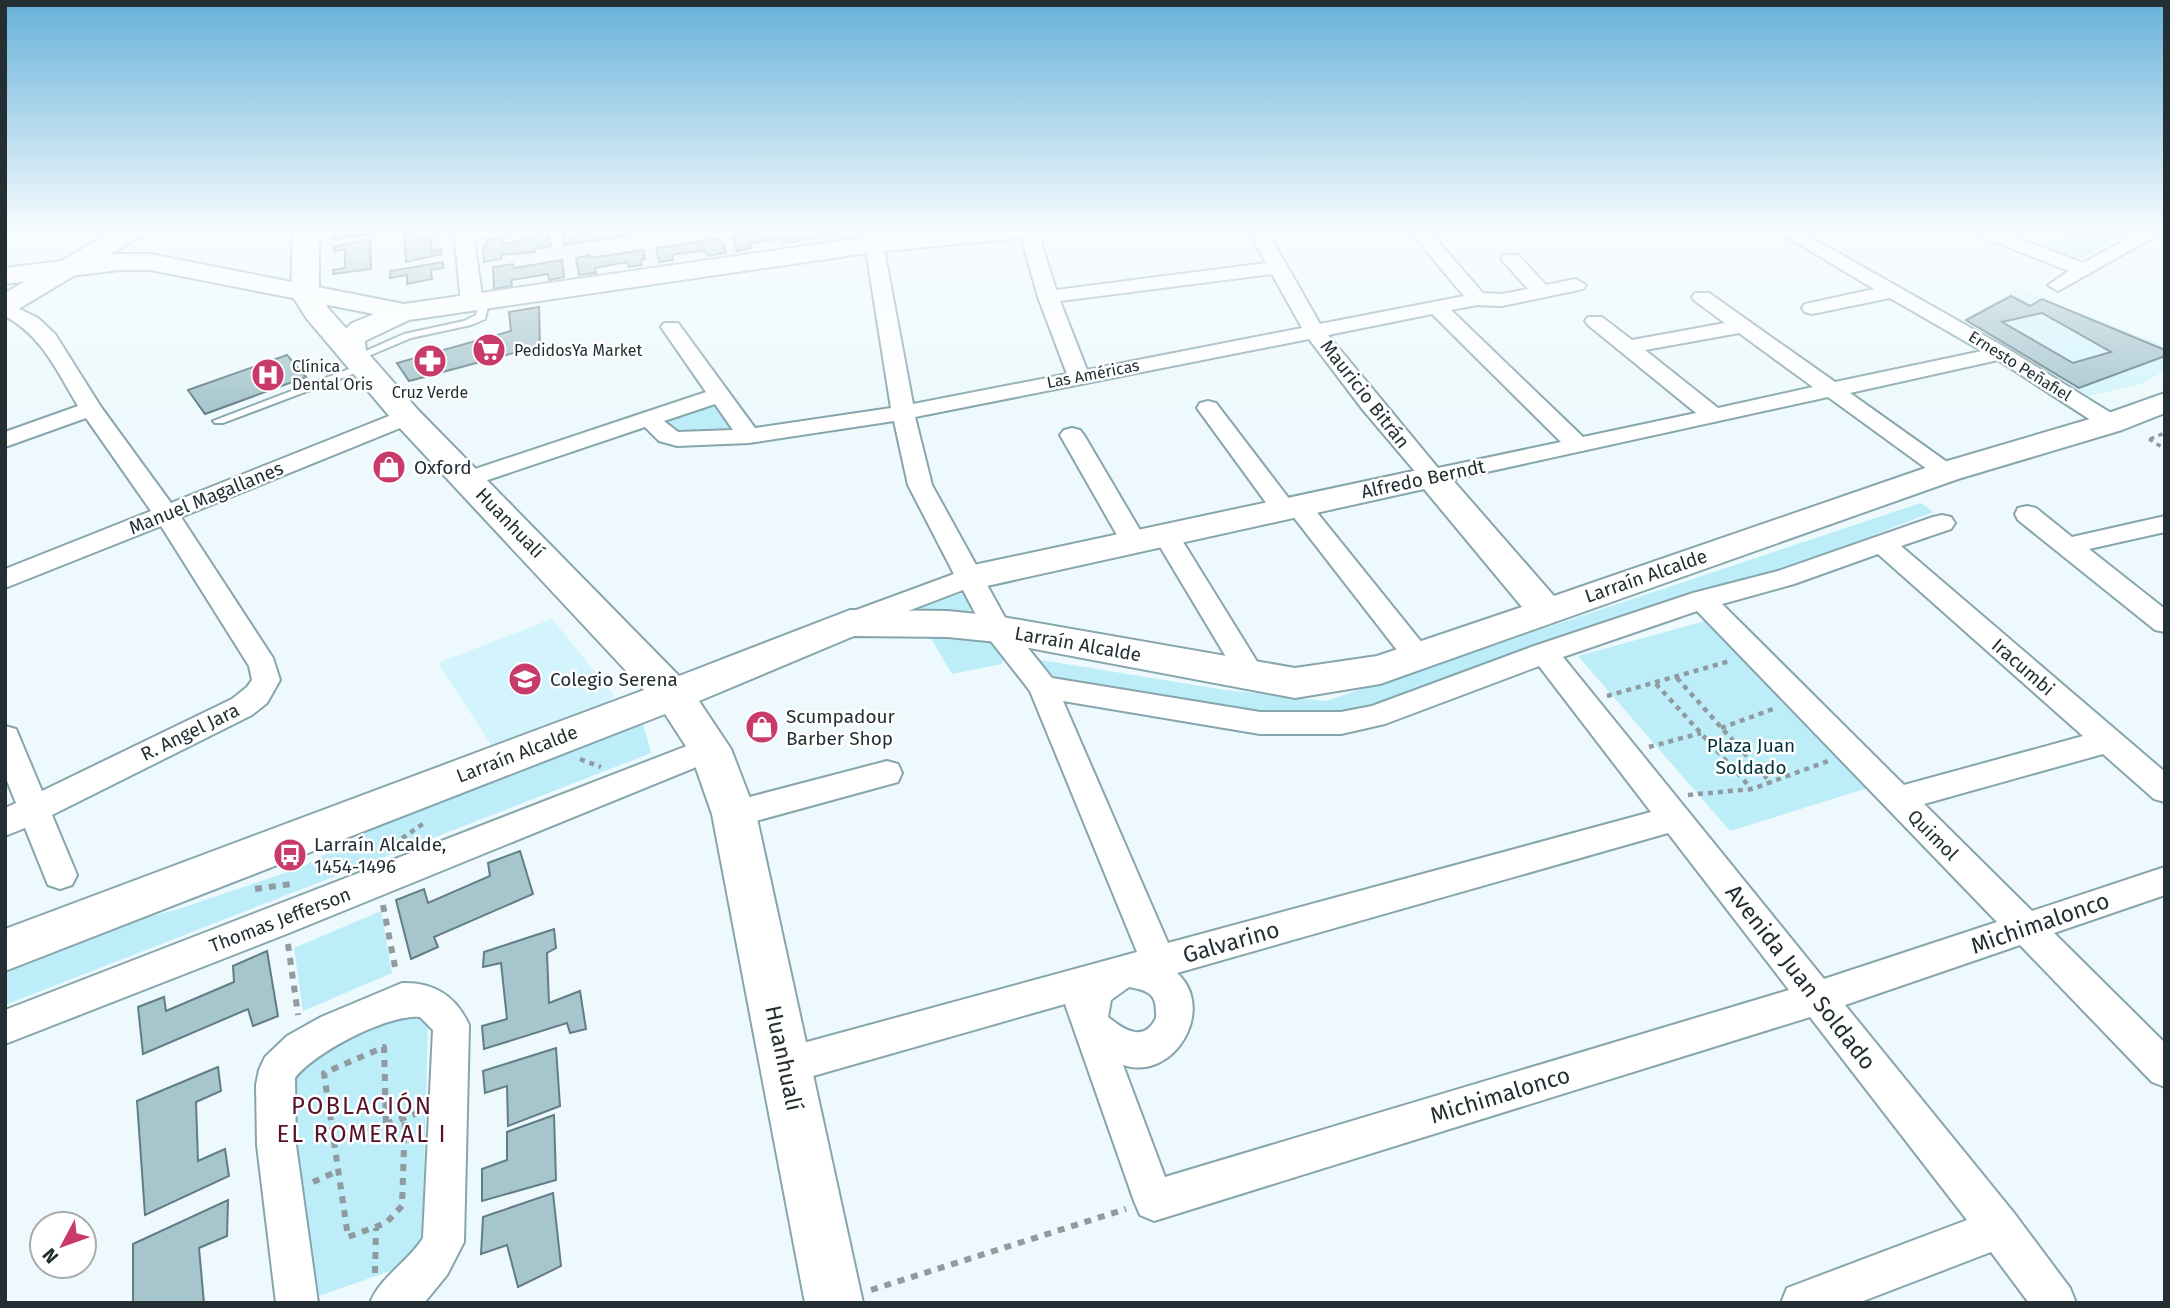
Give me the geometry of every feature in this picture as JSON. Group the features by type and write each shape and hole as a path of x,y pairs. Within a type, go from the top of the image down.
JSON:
{"main road":[{"path":"5,306 32,290"},
{"path":"286,290 404,312"},
{"path":"356,359 350,338 362,329 404,312 555,290"},
{"name":"Huanhualí","path":"305,294 324,322 407,417 673,695 710,749 734,814 834,1303"},
{"name":"Larraín Alcalde","path":"5,950 673,695 850,623 948,624 998,629 1295,683 1344,678 1380,670 1945,472 2111,423 2165,402"},
{"name":"Alfredo Berndt","path":"968,578 1432,477"},
{"name":"Mauricio Bitrán","path":"1432,477 1546,611"}],"street":[{"path":"471,290 477,303"},
{"path":"883,290 903,413 920,485 998,629 1042,687 1144,966 1170,990 1177,1012 1171,1034 1153,1048 1128,1052 1105,1042 1090,1024 1091,999 1105,979 1144,966"},
{"path":"1046,290 1079,376"},
{"path":"1048,298 1107,290"},
{"name":"Mauricio Bitrán","path":"1291,290 1314,331 1371,405 1432,477"},
{"path":"1469,290 1477,299"},
{"name":"Las Américas","path":"649,418 667,436 677,439 749,436 903,413 1477,299 1502,300 1552,290"},
{"path":"1812,307 1894,290"},
{"name":"Ernesto Peñafiel","path":"1894,290 2001,353 2111,423"},
{"path":"1702,297 1945,472"},
{"path":"5,306 40,329 91,409 166,514"},
{"path":"1437,308 1578,445"},
{"path":"1595,321 1714,415"},
{"path":"1628,347 1742,326"},
{"path":"671,327 749,436"},
{"name":"Alfredo Berndt","path":"1432,477 2001,353"},
{"path":"468,479 718,395"},
{"path":"1208,408 1417,656"},
{"path":"5,440 91,409"},
{"name":"Manuel Magallanes","path":"5,579 407,417"},
{"path":"1072,435 1251,675"},
{"name":"R. Angel Jara","path":"5,823 242,707 257,695 266,680 263,665 166,514"},
{"path":"2027,514 2165,623"},
{"name":"Larraín Alcalde","path":"1042,687 1260,723 1341,723 1375,716 1544,653 1702,600 1785,578 1942,523"},
{"path":"2067,546 2165,524"},
{"name":"Iracumbi","path":"1881,544 2165,790"},
{"name":"Alfredo Berndt","path":"850,623 968,578"},
{"name":"Quimol","path":"1702,600 2165,1069"},
{"name":"Avenida Juan Soldado","path":"1544,653 1999,1228 2055,1303"},
{"path":"5,737 61,875"},
{"path":"1898,799 2108,741"},
{"name":"Thomas Jefferson","path":"5,1027 285,919 710,749"},
{"path":"734,814 887,773"},
{"name":"Galvarino","path":"785,1066 1076,986 1668,808"},
{"name":"Michimalonco","path":"1154,1200 1817,998 2165,881"},
{"path":"1076,986 1154,1200"},
{"path":"297,1303 282,1196 272,1091 278,1071 307,1043 402,1000 419,999 437,1006 451,1025 443,1242 424,1274 383,1291"},
{"path":"1802,1303 1999,1228"}],"lane":[{"path":"219,421 408,336 467,323 481,317 477,303"}],"path":[{"path":"2165,433 2149,439 2165,449"},
{"path":"1584,701 1656,684 1754,653"},
{"path":"1677,678 1771,783"},
{"path":"1656,684 1752,789"},
{"path":"1721,728 1801,700"},
{"path":"1625,753 1701,733"},
{"path":"563,737 572,756 605,768 616,787"},
{"path":"1668,808 1752,789 1850,752"},
{"path":"378,882 402,1000"},
{"path":"285,919 298,1016 307,1043"},
{"path":"386,1124 384,1047 324,1073 348,1237 391,1221 402,1206 405,1117"},
{"path":"333,1142 447,1103"},
{"path":"834,1303 1154,1200"},
{"path":"376,1228 383,1291"}],"shaded area":[{"path":"2014,290 2022,290 2165,346 2165,371 2138,385 2089,396 1964,321"},
{"name":"Colegio Serena","path":"552,619 614,695 607,707 494,749 438,663"}],"green space":[{"path":"718,403 737,428 673,432 661,419"},
{"path":"1921,503 1933,512 1799,564 1695,594 1368,706 1319,715 1249,714 1059,681 1035,659 1225,690 1326,701"},
{"path":"945,592 963,594 972,608 958,620 906,611"},
{"name":"Plaza Juan Soldado","path":"1709,620 1874,786 1730,831 1578,656"},
{"path":"929,635 991,637 1004,656 1002,664 952,674"},
{"path":"643,724 651,753 5,1005 5,965 103,927 176,910 302,867 401,814"},
{"path":"381,911 392,973 303,1011 294,948"},
{"path":"404,1007 428,1022 422,1248 407,1265 319,1296 312,1292 286,1074 293,1063"}],"building":[{"path":"2011,296 2030,306 2042,299 2165,350 2165,356 2079,388 1966,320","holes":["2042,313 2111,352 2073,363 2002,322"]},
{"path":"539,307 540,346 409,381 397,363 511,331 509,312"},
{"path":"287,355 306,377 205,414 188,390"},
{"path":"520,851 533,894 434,937 438,947 411,959 396,900 424,889 428,903 490,876 488,863"},
{"path":"554,929 556,948 547,953 549,1003 580,991 586,1029 570,1033 567,1023 484,1049 482,1026 507,1019 501,963 483,967 484,952"},
{"path":"267,951 278,1016 253,1026 248,1009 143,1054 138,1007 164,997 166,1011 234,982 233,966"},
{"path":"556,1048 560,1106 508,1126 507,1086 485,1093 483,1071"},
{"path":"218,1067 221,1091 196,1102 198,1161 225,1149 229,1176 145,1215 137,1101"},
{"path":"554,1115 556,1180 482,1201 482,1169 507,1160 507,1132"},
{"path":"553,1193 561,1266 518,1287 507,1245 481,1254 483,1217"},
{"path":"228,1200 227,1236 199,1248 204,1303 133,1303 133,1244"}],"place":[{"name":"PedidosYa Market","path":"489,350"},
{"name":"Cruz Verde","path":"430,361"},
{"name":"Clínica Dental Oris","path":"268,375"},
{"name":"Oxford","path":"389,467"},
{"name":"Colegio Serena","path":"525,679"},
{"name":"Scumpadour Barber Shop","path":"762,727"},
{"name":"Larraín Alcalde, 1454-1496","path":"290,855"}],"district":[{"name":"POBLACIÓN EL ROMERAL I","path":"362,1120"}]}
